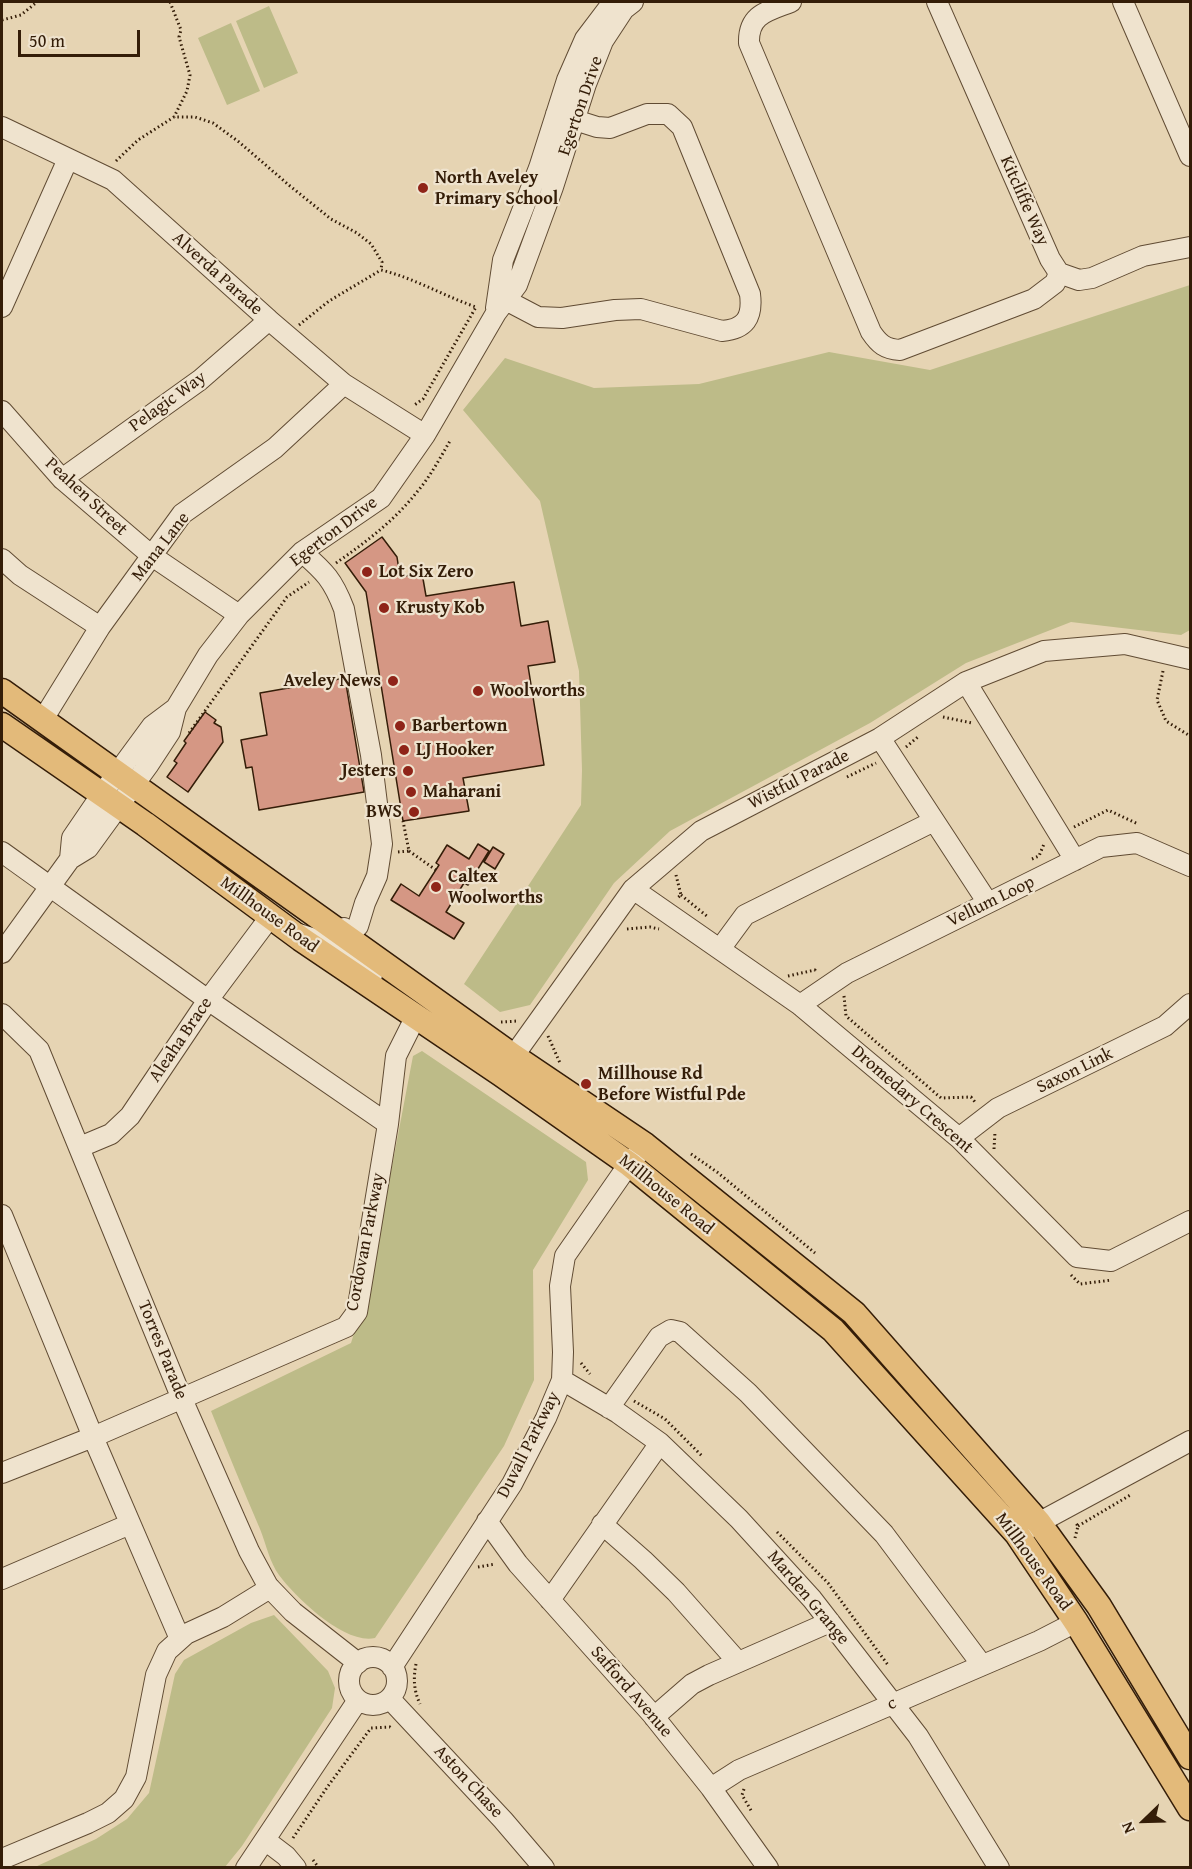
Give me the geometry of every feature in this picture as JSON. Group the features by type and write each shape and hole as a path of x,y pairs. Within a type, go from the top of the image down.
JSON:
{"main road":[{"name":"Millhouse Road","path":"2,691 343,937 507,1065 834,1330 1017,1534 1076,1622 1191,1808"},
{"name":"Millhouse Road","path":"2,725 111,800 294,934 416,1016 507,1065 645,1146 854,1313 1039,1522 1099,1606 1191,1757"},
{"path":"834,1330 854,1313"}],"street":[{"name":"Egerton Drive","path":"2,953 70,859 88,848 111,800 125,780 152,726 176,708 208,655 239,615 302,552 381,498 425,435 500,303 517,285 553,187 565,117 567,80 585,39 613,2"},
{"name":"Egerton Drive","path":"565,117 603,41 624,9 633,2"},
{"path":"791,2 762,14 753,22 749,31 749,43 866,321 877,342 888,349 900,350 1034,299 1055,283 1059,273 1079,280 1092,278 1143,256 1191,248"},
{"name":"Kitcliffe Way","path":"937,2 1050,260 1059,273"},
{"path":"1123,2 1191,156"},
{"path":"500,303 551,318 629,308 641,309 722,331 735,330 747,319 752,307 750,294 682,127 668,114 647,114 610,128 597,127 565,117"},
{"name":"Alverda Parade","path":"2,127 113,180 344,384 425,435"},
{"path":"2,307 68,159"},
{"name":"Pelagic Way","path":"62,479 200,380 269,320"},
{"name":"Mana Lane","path":"42,721 100,627 182,514 275,448 344,384"},
{"name":"Peahen Street","path":"2,411 62,479 152,556 239,615"},
{"path":"302,552 324,572 335,586 345,609 376,791 382,844 377,876 365,903 348,920 343,937 347,954 361,968 382,982 389,998"},
{"path":"2,559 20,575 100,627"},
{"name":"Wistful Parade","path":"507,1065 633,889 701,831 880,738 966,682 1044,651 1125,644 1191,659"},
{"path":"966,682 1075,860"},
{"path":"880,738 988,903"},
{"path":"725,941 745,915 934,821"},
{"name":"Vellum Loop","path":"800,1005 847,973 1101,847 1137,843 1191,866"},
{"path":"2,852 208,1000 388,1124"},
{"name":"Dromedary Crescent","path":"633,889 725,941 959,1138 1077,1257 1112,1261 1191,1221"},
{"name":"Aleaha Brace","path":"80,1147 111,1134 130,1116 208,1000 270,917"},
{"path":"294,934 306,935 321,941 343,937"},
{"name":"Saxon Link","path":"959,1138 998,1108 1165,1026 1191,1004"},
{"name":"Torres Parade","path":"2,1014 39,1050 182,1399 249,1551 270,1588 293,1612 358,1663"},
{"name":"Cordovan Parkway","path":"2,1473 93,1437 346,1327 357,1312 388,1124 396,1056 416,1016"},
{"name":"Duvall Parkway","path":"392,1666 512,1484 546,1419 562,1380 560,1286 565,1256 629,1164 645,1146"},
{"path":"2,1215 93,1437 180,1640"},
{"path":"615,1400 660,1337 671,1330 680,1332 748,1393 884,1534 982,1665"},
{"name":"Marden Grange","path":"562,1380 615,1400 739,1519 812,1599 918,1736 999,1868"},
{"path":"1017,1534 1191,1441"},
{"path":"550,1600 660,1443"},
{"name":"Safford Avenue","path":"487,1521 518,1564 654,1717 711,1788 768,1868"},
{"path":"2,1579 130,1524"},
{"path":"602,1524 676,1592 738,1662"},
{"path":"5,1868 2,1859 88,1823 108,1813 124,1799 136,1777 156,1675 167,1651 186,1634 223,1617 270,1588"},
{"path":"654,1717 692,1684 830,1622"},
{"name":"c","path":"711,1788 739,1770 1039,1641 1076,1622"},
{"path":"372,1657 382,1659 392,1666 397,1680 390,1699 374,1706 358,1700 349,1682 351,1672 358,1663 372,1657"},
{"name":"Aston Chase","path":"390,1699 503,1820 544,1868"},
{"path":"246,1868 358,1700"},
{"path":"265,1840 289,1861"}],"path":[{"path":"2,20 21,15 38,2"},
{"path":"115,162 138,140 174,117 187,91 190,75 179,37 181,30 170,2"},
{"path":"174,117 195,117 213,123 239,142 331,219 357,233 371,244 382,262 381,270"},
{"path":"305,333 298,326 329,301 381,270 397,274 476,307 423,399 412,407 404,405"},
{"path":"189,734 287,597 376,534 397,514 418,492 450,441"},
{"path":"1165,664 1157,700 1166,721 1191,736"},
{"path":"409,851 436,870"},
{"path":"681,895 725,941"},
{"path":"622,937 628,928 650,927"},
{"path":"788,976 815,970 845,996 846,1016 941,1098 971,1097 995,1126 994,1150"},
{"path":"576,1356 590,1374"},
{"path":"615,1400 665,1419 706,1460"},
{"path":"771,1526 828,1583 890,1668"},
{"path":"475,1568 496,1564"},
{"path":"417,1659 414,1675 415,1694 420,1704"},
{"path":"289,1861 328,1786 371,1728 390,1727 396,1730"},
{"path":"746,1784 742,1795 753,1813"}],"shaded area":[{"path":"269,6 298,73 264,88 236,21"},
{"path":"231,23 260,91 227,105 198,38"},
{"path":"1190,285 1190,630 1181,635 1071,622 966,663 870,723 670,831 614,883 530,1005 500,1012 464,984 581,805 579,671 540,501 463,410 505,358 594,388 699,384 829,352 930,370"},
{"path":"422,1051 586,1162 588,1180 533,1270 534,1380 504,1446 375,1638 363,1638 350,1634 322,1618 297,1596 279,1575 211,1411 351,1343 370,1282 413,1056"},
{"path":"274,1615 328,1671 335,1688 332,1708 242,1846 225,1867 35,1867 96,1839 127,1819 149,1793 175,1674 184,1660 251,1623"}],"building":[{"path":"382,537 397,557 400,577 422,573 426,596 514,582 521,626 548,621 555,662 528,666 544,765 463,778 469,811 403,821 366,592 345,563"},
{"path":"345,678 364,792 259,810 252,767 246,768 241,740 267,735 260,693"},
{"path":"205,712 216,720 214,723 221,727 223,742 188,792 167,777 177,763 174,761 186,743 184,741"},
{"path":"478,844 489,851 468,885 464,883 446,912 464,923 454,939 391,900 401,884 419,896 439,865 436,863 447,845 469,859"},
{"path":"493,847 504,854 495,869 484,862"}],"place":[{"name":"North Aveley Primary School","path":"423,188"},
{"name":"Lot Six Zero","path":"367,572"},
{"name":"Krusty Kob","path":"384,608"},
{"name":"Aveley News","path":"393,681"},
{"name":"Woolworths","path":"478,691"},
{"name":"Barbertown","path":"400,726"},
{"name":"LJ Hooker","path":"404,750"},
{"name":"Jesters","path":"408,771"},
{"name":"Maharani","path":"411,792"},
{"name":"BWS","path":"414,812"},
{"name":"Caltex Woolworths","path":"436,887"},
{"name":"Millhouse Rd Before Wistful Pde","path":"586,1084"}]}
